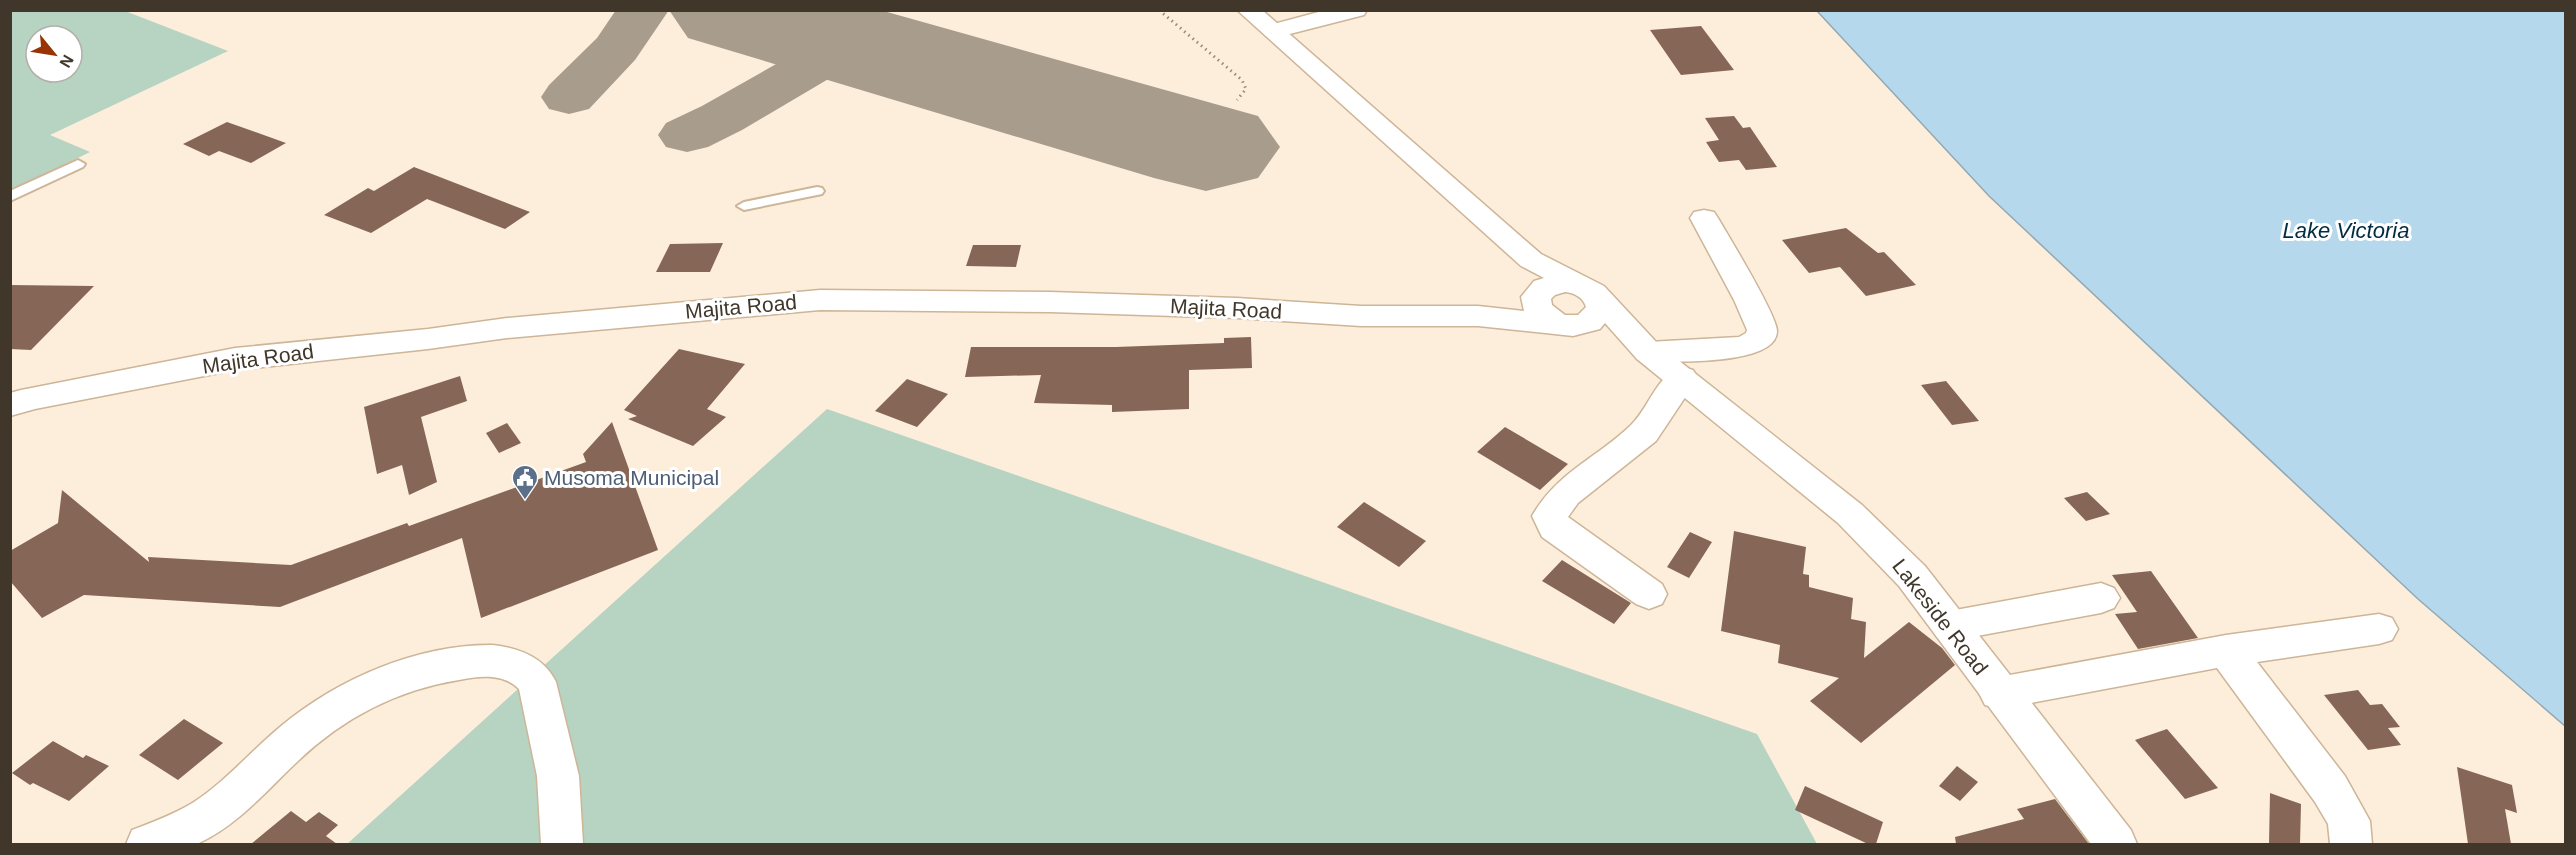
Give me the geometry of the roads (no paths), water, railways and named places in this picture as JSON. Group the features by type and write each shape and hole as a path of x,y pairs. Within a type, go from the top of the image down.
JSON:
{"street":[{"path":"1248,10 1531,260 1589,292 1648,352"},
{"path":"1274,32 1356,10"},
{"path":"1531,260 1537,311 1547,319 1648,352 1745,347 1760,339 1762,330 1749,300 1704,218"},
{"path":"1564,282 1589,292 1602,309 1596,318 1585,324 1565,325 1478,316 1537,296 1550,284 1564,282"},
{"name":"Majita Road","path":"10,405 32,398 235,359 428,339 507,328 820,300 1050,302 1237,308 1360,316 1478,316"},
{"name":"Lakeside Road","path":"1648,352 1850,514 1912,576 2116,844"},
{"path":"1649,594 1555,528 1550,516 1566,494 1583,478 1644,433 1682,378"},
{"path":"1950,626 2101,598"},
{"path":"1999,693 2226,651 2379,629"},
{"path":"2226,651 2330,789 2349,821 2351,844"},
{"path":"147,844 174,835 214,811 329,712 369,689 427,668 481,661 506,662 527,671 537,682 558,776 562,844"}],"lane":[{"path":"10,197 78,164"},
{"path":"744,206 817,191"}],"water":[{"name":"Lake Victoria","path":"1817,11 2565,11 2565,726 2418,599 1989,196"}],"place":[{"name":"Musoma Municipal","path":"525,501"}]}
